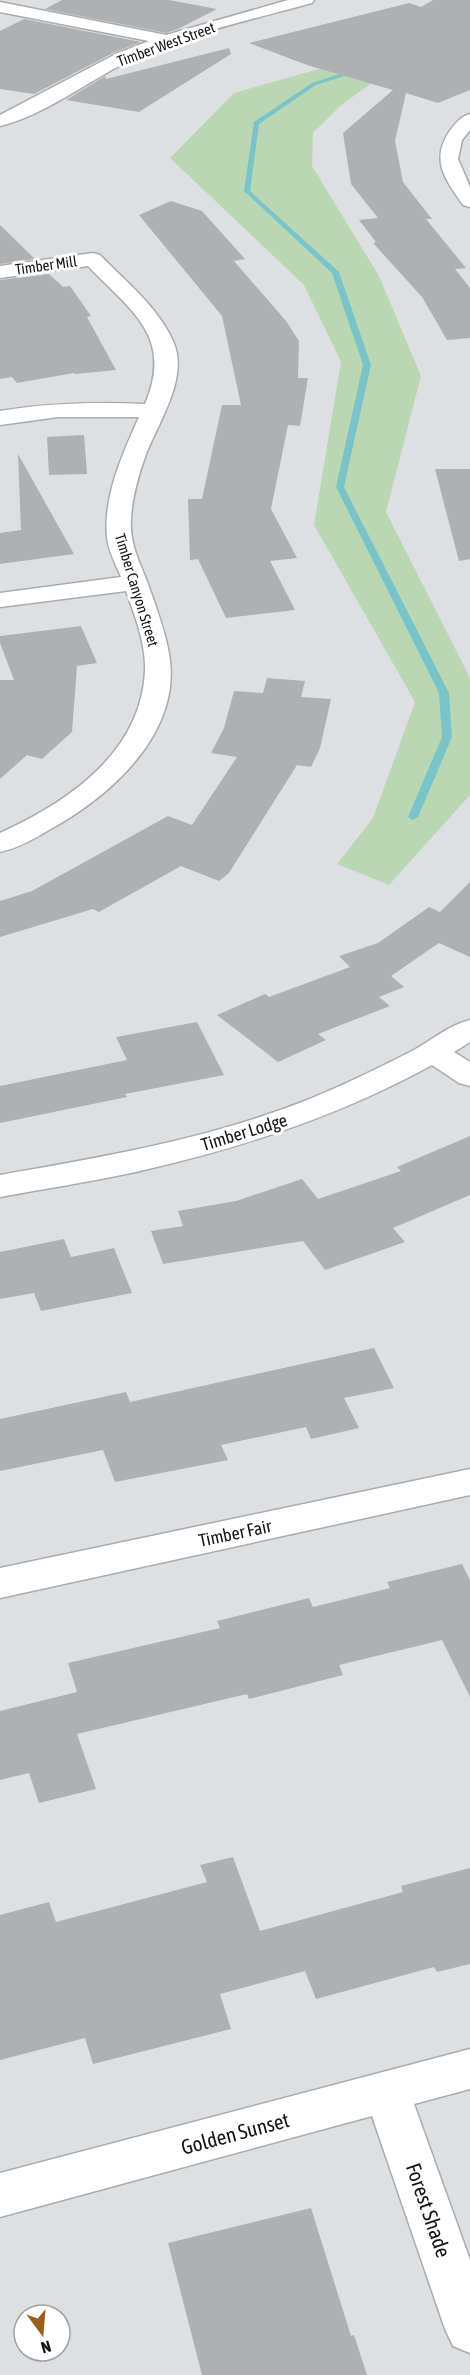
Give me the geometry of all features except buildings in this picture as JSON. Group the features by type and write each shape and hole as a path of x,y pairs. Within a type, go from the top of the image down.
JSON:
{"street":[{"name":"Timber West Street","path":"1,120 40,103 123,58 170,40 306,0"},
{"path":"0,7 170,40"},
{"path":"470,119 450,143 449,160 455,178 470,201"},
{"name":"Timber Mill","path":"0,272 93,259"},
{"name":"Timber Canyon Street","path":"0,844 48,819 79,799 105,777 138,739 150,716 157,693 156,648 118,539 117,520 129,473 164,384 167,369 162,342 150,322 93,259"},
{"path":"0,418 45,410 78,408 153,411"},
{"path":"0,600 80,588 134,583"},
{"name":"Timber Lodge","path":"0,1186 143,1160 226,1139 300,1114 355,1092 435,1053 470,1029"},
{"path":"435,1053 470,1076"},
{"name":"Timber Fair","path":"0,1583 470,1482"},
{"name":"Golden Sunset","path":"0,2195 470,2069"},
{"name":"Forest Shade","path":"387,2092 470,2329"}],"green space":[{"path":"465,28 376,80 340,106 313,133 312,166 379,276 421,376 386,512 470,678 470,795 389,885 337,864 373,818 415,702 314,525 341,362 304,285 170,158 234,93"}],"waterway":[{"path":"358,70 314,84 256,123 247,191 335,272 367,365 340,487 444,693 447,737 413,817"}]}
